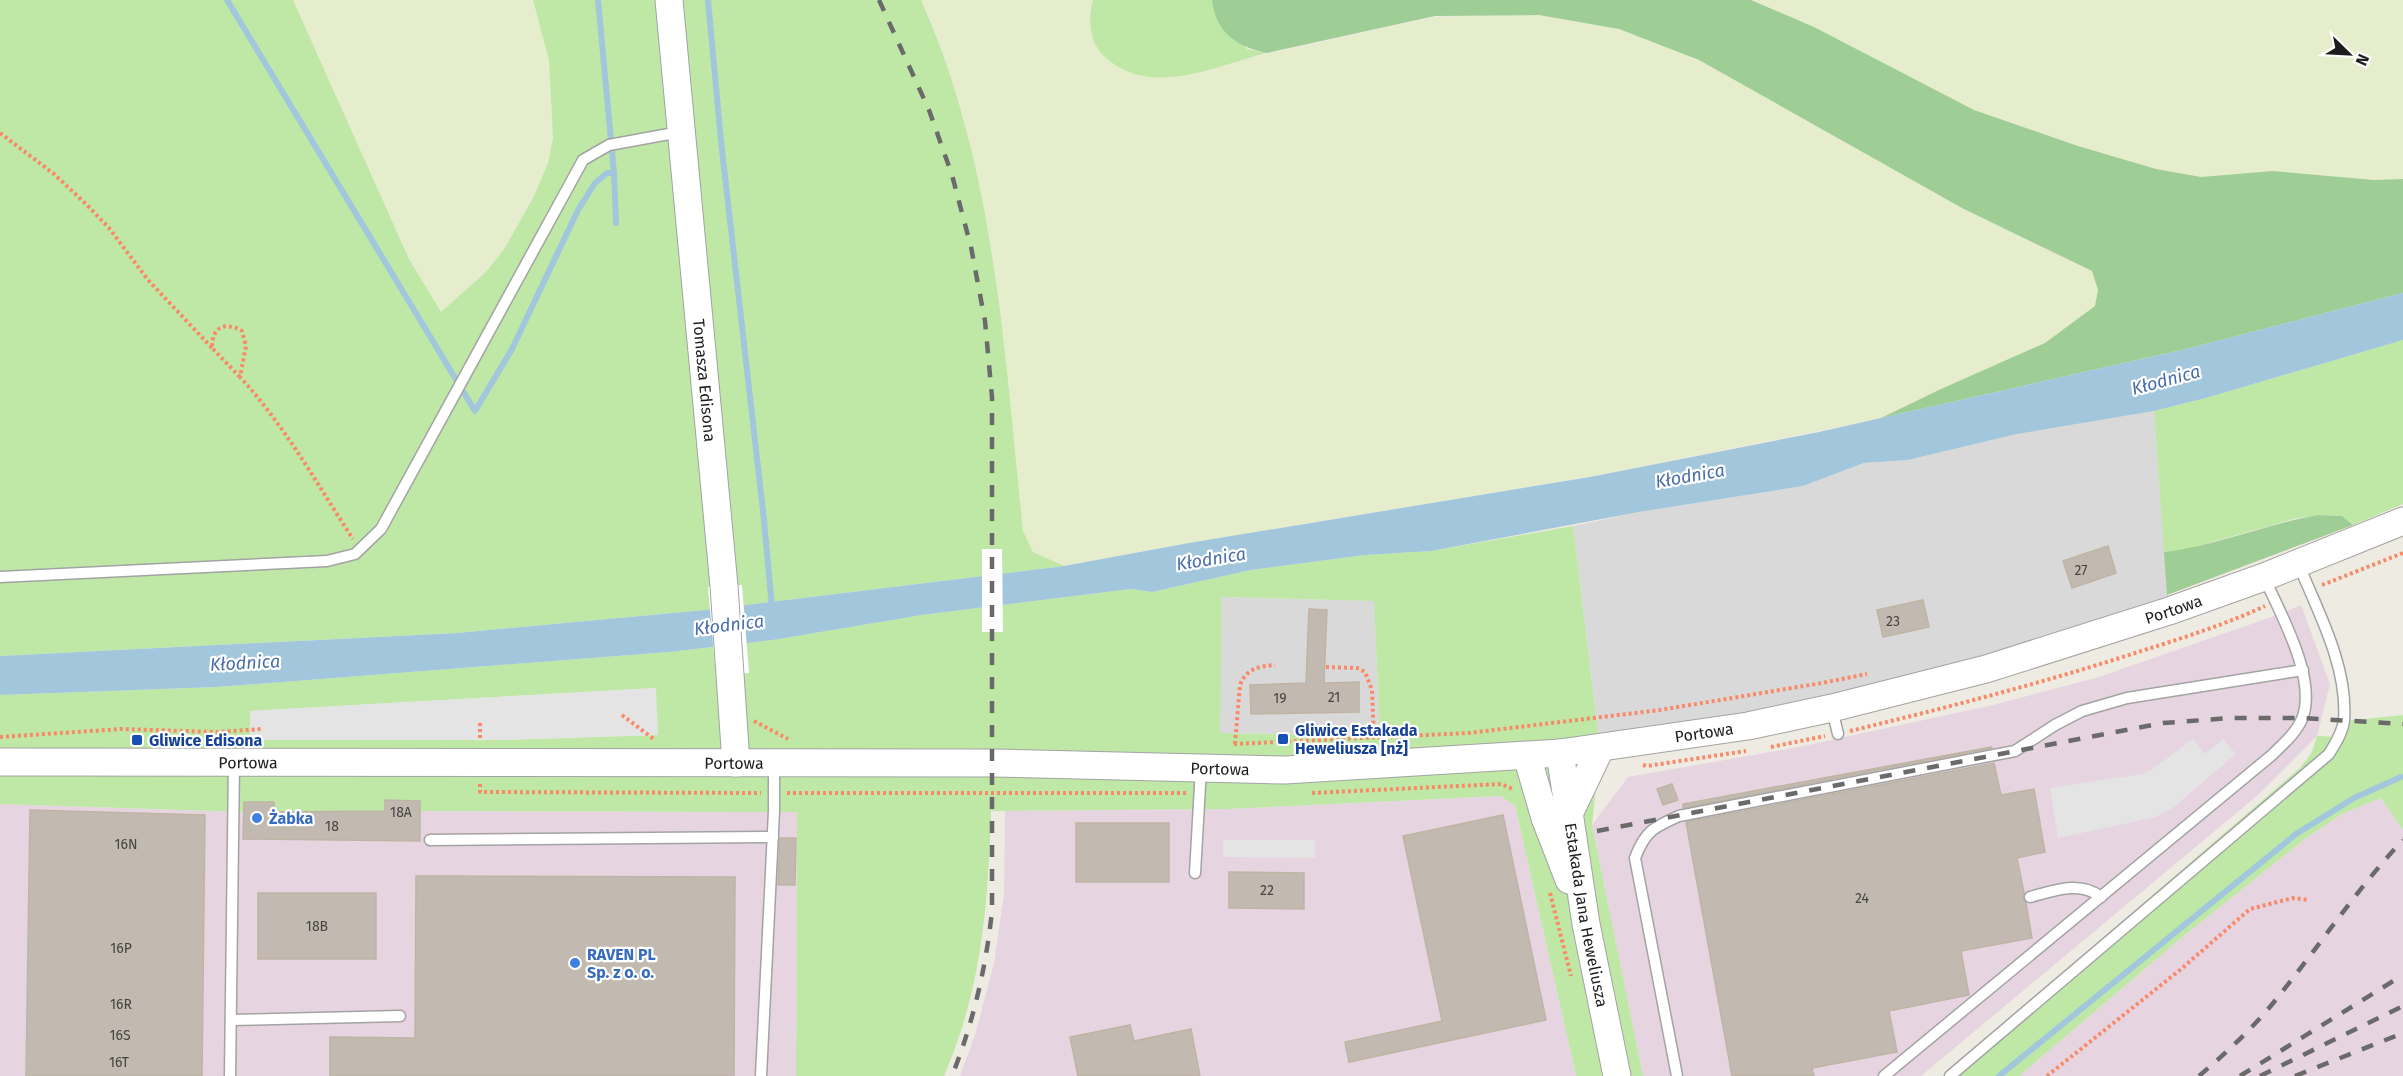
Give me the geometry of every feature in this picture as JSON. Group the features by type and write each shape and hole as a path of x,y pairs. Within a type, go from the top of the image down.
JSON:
{"street":[{"name":"Tomasza Edisona","path":"669,0 732,674 736,763"},
{"name":"Portowa","path":"0,762 994,763 1200,780 1232,752 1285,770 1527,756 1600,749 1705,734 1835,721 1997,665 2133,623 2264,577 2403,521"},
{"path":"1570,812 1600,749"},
{"name":"Estakada Jana Heweliusza","path":"1560,753 1586,924 1617,1076"},
{"path":"1527,756 1545,818 1586,924"}],"lane":[{"path":"0,577 327,561 355,554 381,530 583,160 615,144 681,132"},
{"path":"1950,1076 2329,754 2339,737 2344,721 2343,692 2337,661 2298,563"},
{"path":"1884,1076 2272,755 2291,736 2302,718 2306,694 2303,670 2264,577"},
{"path":"1677,1076 1635,858 1642,840 1655,826 1679,816 2014,751 2082,711 2127,699 2303,670"},
{"path":"230,1076 234,762"},
{"path":"761,1076 774,764"},
{"path":"1195,873 1200,780"},
{"path":"429,840 772,837"},
{"path":"2030,897 2077,887 2094,891 2101,897"},
{"path":"231,1020 400,1016"}],"path":[{"path":"0,133 54,174 88,206 109,228 148,280 260,398 298,451 360,549"},
{"path":"212,348 212,339 224,326 232,325 242,331 246,346 240,377"},
{"path":"2308,589 2403,554"},
{"path":"2261,608 2275,602"},
{"path":"1275,665 1255,668 1243,678 1240,685 1232,752 1374,738 1468,733 1660,710 1822,683 1878,671"},
{"path":"1326,667 1357,668 1365,672 1372,690 1375,766"},
{"path":"622,715 661,744"},
{"path":"750,719 793,742"},
{"path":"0,737 121,729 217,732 262,729"},
{"path":"480,792 774,793 1200,780"},
{"path":"1310,793 1501,784 1519,795"},
{"path":"1549,890 1573,981"},
{"path":"2047,1076 2181,970 2250,909 2293,898 2309,900"}],"shaded area":[{"path":"2154,411 2169,611 2133,623 1600,749 1573,526 1639,512 1803,486 1864,463 1908,460 2017,434"},
{"path":"1222,597 1374,601 1380,736 1219,733"},
{"path":"2301,605 2330,684 2317,736 2258,795 1921,1076 1643,1076 1592,825 1628,777 1799,747 1993,705 2099,677"},
{"path":"656,688 658,735 499,740 250,740 250,711"},
{"path":"2193,739 2205,754 2223,739 2236,754 2174,807 2156,817 2058,838 2050,788 2142,774 2153,769"},
{"path":"1500,796 1515,805 1576,1076 960,1076 976,1032 994,963 1004,894 1005,811 1228,809"},
{"path":"2381,798 2403,830 2403,1076 2019,1076 2180,939 2305,839 2342,814"},
{"path":"385,800 420,801 420,811 797,812 796,1076 0,1076 0,804 243,812 244,802 384,811"},
{"path":"1223,840 1315,840 1315,858 1223,857"}],"green space":[{"path":"0,0 293,0 409,259 441,312 486,272 505,248 534,196 548,163 553,138 549,60 533,0 921,0 946,63 966,128 981,194 1002,328 1023,531 1033,552 1064,566 705,610 457,633 0,656"},
{"path":"293,0 533,0 549,60 553,138 548,163 534,196 505,248 486,272 441,312 409,259"},
{"path":"921,0 1093,0 1089,12 1092,32 1098,49 1110,62 1240,60 1435,17 1539,15 1619,29 1699,60 1962,208 2092,271 2098,290 2095,306 2045,343 1881,418 1590,477 1189,543 1064,566 1033,552 1023,531 993,254 965,119 935,30"},
{"path":"1093,0 1212,0 1247,49 1267,53 1181,76 1160,78 1139,75 1119,67 1097,47 1091,27 1090,13"},
{"path":"1212,0 1751,0 1814,27 1974,110 2078,146 2156,169 2201,177 2273,171 2374,180 2403,179 2403,293 2186,349 1881,418 2045,343 2095,306 2098,290 2092,271 1962,208 1699,60 1619,29 1539,15 1435,16 1267,53 1246,47 1230,37 1218,21"},
{"path":"1751,0 2403,0 2403,179 2374,180 2273,171 2201,177 2156,169 2078,146 1974,110 1814,27"},
{"path":"2403,340 2403,504 2353,525 2342,516 2318,515 2293,519 2188,549 2164,552 2154,411"},
{"path":"2318,515 2342,516 2353,525 2167,595 2164,552 2203,545"},
{"path":"1573,526 1600,749 1592,825 1643,1076 1576,1076 1515,805 1500,796 1228,809 991,811 988,880 981,946 967,1011 944,1076 796,1076 797,812 419,811 420,801 385,800 385,811 274,812 244,802 244,812 0,804 0,695 217,687 669,652 773,640 922,615 1131,589 1152,592 1251,570 1365,555 1431,551","holes":["1222,597 1374,601 1380,736 1220,733","655,688 657,735 499,740 250,739 251,711"]},
{"path":"2403,715 2403,830 2381,798 2342,814 2305,839 2180,939 2019,1076 1943,1076 2300,768 2312,752 2317,736 2339,737 2344,721"}],"water":[{"name":"Kłodnica","path":"2403,293 2403,340 2206,398 2154,411 2017,434 1908,460 1864,463 1803,486 1639,512 1431,551 1365,555 1251,570 1152,592 1131,589 922,615 773,640 669,652 217,687 0,695 0,656 457,633 705,610 1064,566 1189,543 1590,477 1819,432 2186,349"}],"pier":[{"path":"982,549 1002,549 1003,632 982,632"},
{"path":"742,585 749,673 716,676 708,587"}],"building":[{"path":"2108,546 2116,573 2072,588 2063,561"},
{"path":"1923,600 1929,627 1883,637 1877,610"},
{"path":"1309,609 1327,610 1324,683 1359,682 1359,712 1251,714 1250,685 1306,683"},
{"path":"1992,748 1683,808 1683,804"},
{"path":"1994,763 2001,795 2034,789 2045,852 2017,858 2032,938 1961,951 1969,995 1889,1011 1897,1052 1812,1068 1814,1076 1732,1076 1686,822"},
{"path":"1672,784 1678,800 1663,805 1657,789"},
{"path":"385,800 420,801 420,841 243,839 244,802 274,802 274,812 385,811"},
{"path":"30,810 205,815 202,1076 26,1076"},
{"path":"1503,815 1546,1020 1349,1062 1345,1042 1442,1021 1403,836"},
{"path":"1076,823 1169,823 1169,882 1076,882"},
{"path":"780,838 796,838 795,885 778,885"},
{"path":"1229,872 1304,873 1304,909 1229,908"},
{"name":"RAVEN PL Sp. z o. o.","path":"416,876 735,877 734,1076 330,1076 330,1037 415,1038"},
{"path":"258,893 376,893 376,959 258,959"},
{"path":"1130,1025 1134,1041 1191,1029 1200,1076 1078,1076 1070,1037"}],"waterway":[{"path":"227,0 475,411 512,349 578,210 595,183 607,173 614,173 616,223"},
{"path":"598,0 614,173"},
{"path":"708,0 721,141 772,608"},
{"path":"1999,1076 2296,834 2354,798 2401,777"}],"railway":[{"path":"879,0 929,110 952,175 971,247 985,321 992,397 992,911 978,995 952,1076"},
{"path":"1597,831 2163,723 2231,718 2302,718 2403,724"},
{"path":"2199,1076 2266,1012 2369,879 2403,840"},
{"path":"2240,1076 2403,975"},
{"path":"2260,1076 2403,1006"},
{"path":"2295,1076 2403,1033"}],"place":[{"name":"Gliwice Estakada Heweliusza [nż]","path":"1283,739"},
{"name":"Gliwice Edisona","path":"137,740"},
{"name":"Żabka","path":"257,818"},
{"name":"RAVEN PL Sp. z o. o.","path":"575,963"}]}
